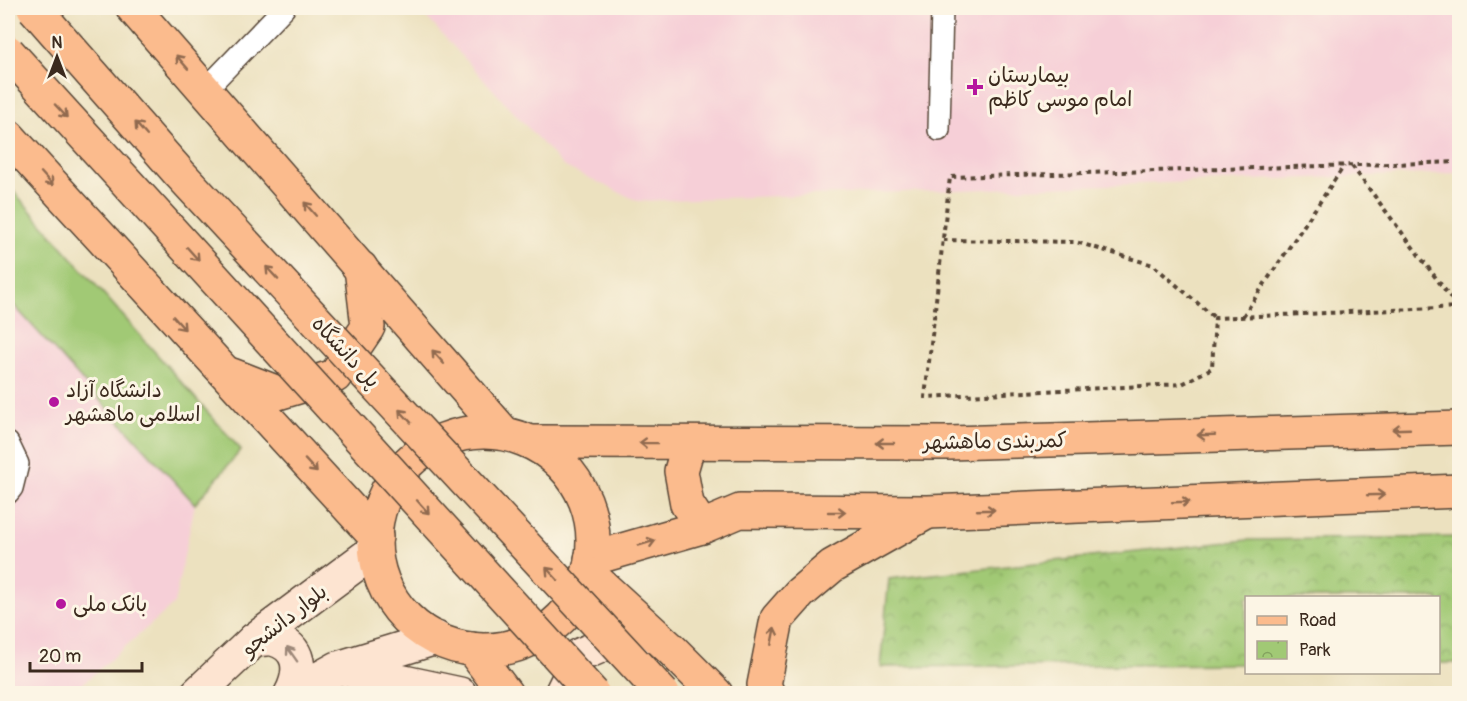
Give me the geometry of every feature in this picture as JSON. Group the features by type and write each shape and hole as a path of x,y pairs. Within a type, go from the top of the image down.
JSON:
{"main road":[{"name":"پل دانشگاه","path":"34,8 188,182 663,693"},
{"path":"8,136 222,371 375,544 381,579 396,605 417,627 443,642 472,649 496,649 513,645 544,632 563,616 578,596 590,566 594,543 590,512 577,483 557,459 517,437 361,268 134,8"},
{"path":"8,52 593,693"},
{"path":"222,371 278,393 335,376 368,327 361,268"},
{"name":"کمربندی ماهشهر","path":"375,544 376,522 385,494 400,470 421,451 447,438 475,432 517,437 689,443 950,443 1460,428"},
{"path":"689,443 681,471 687,504 702,527"},
{"path":"590,566 702,527 740,511 928,512 1460,491"},
{"path":"768,693 764,685 777,619 800,593 832,567 928,512"},
{"name":"بلوار دانشجو","path":"197,693 254,640 375,544"},
{"path":"590,566 716,693"},
{"path":"561,693 580,655 626,635 672,650"},
{"path":"291,693 339,668 436,638"},
{"path":"254,640 272,639 287,646 298,660 299,678 291,693"},
{"path":"472,649 506,693"},
{"path":"339,668 460,693"}],"lane":[{"path":"206,89 284,8"},
{"path":"939,130 942,8"},
{"path":"8,443 18,464 12,488 8,493"}],"path":[{"path":"1215,318 1212,368 1182,384 925,397 950,177 1460,162"},
{"path":"1243,317 1345,165"},
{"path":"1352,165 1458,307"},
{"path":"943,240 1076,242 1153,265 1215,318 1458,307"}],"shaded area":[{"name":"بیمارستان امام موسی کاظم","path":"418,8 1459,8 1459,173 638,201 563,166"},
{"name":"دانشگاه آزاد اسلامی ماهشهر","path":"8,299 195,504 174,604 72,693 8,693"}],"green space":[{"path":"8,185 241,450 195,504 8,299"},
{"path":"1459,537 1459,663 1440,663 1440,596 1245,596 1245,664 880,667 889,579 1247,540"}],"place":[{"name":"بیمارستان امام موسی کاظم","path":"975,87"},
{"name":"دانشگاه آزاد اسلامی ماهشهر","path":"54,402"},
{"name":"بانک ملی","path":"61,604"}]}
